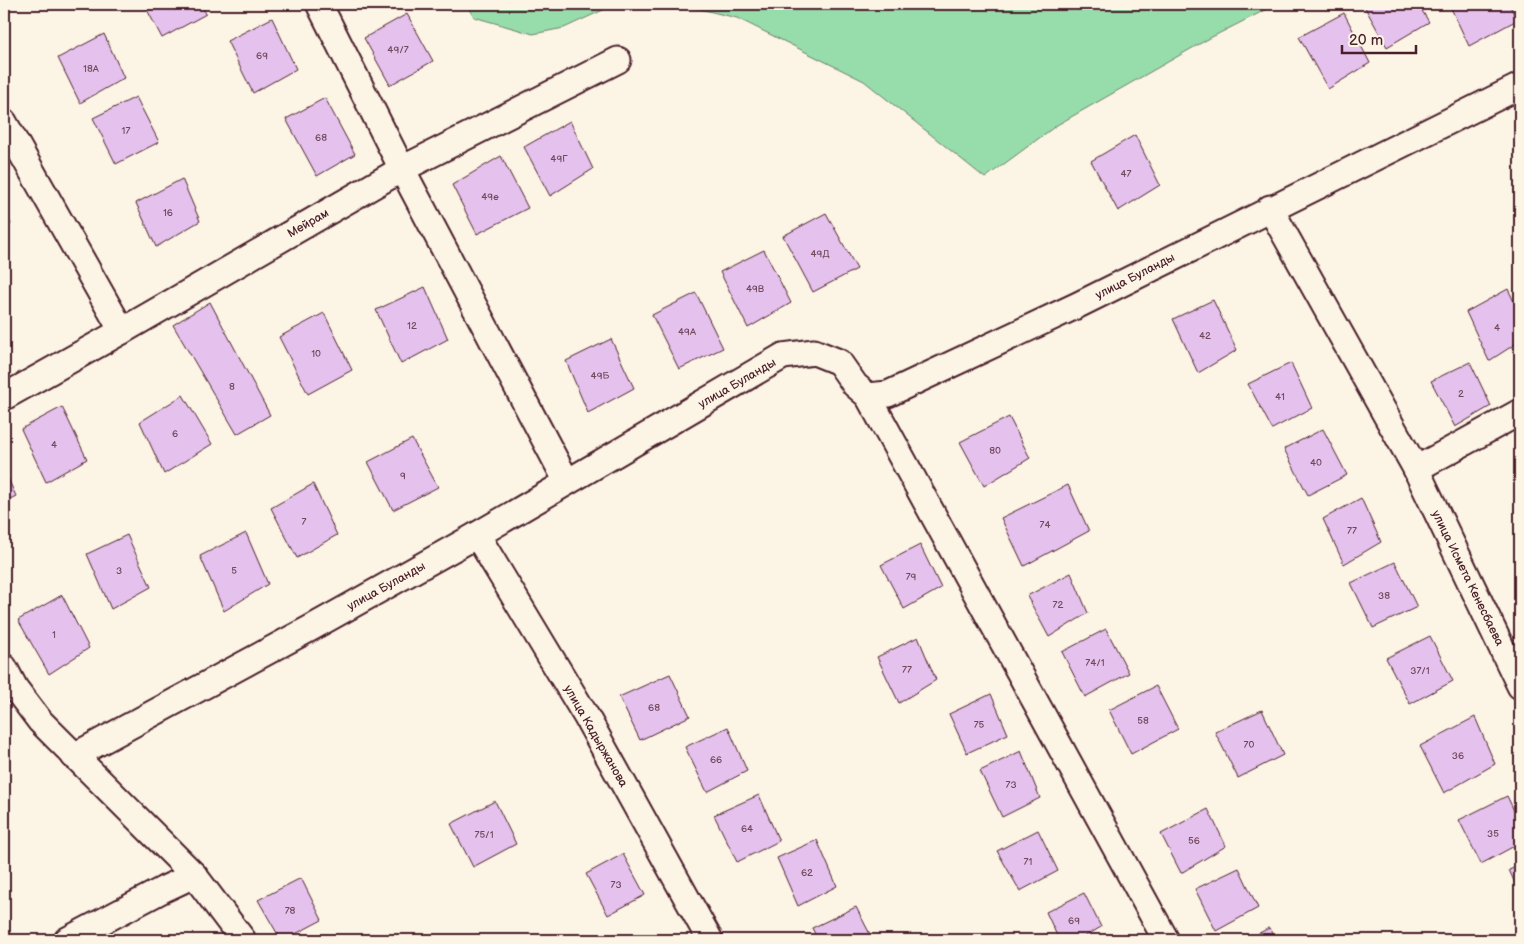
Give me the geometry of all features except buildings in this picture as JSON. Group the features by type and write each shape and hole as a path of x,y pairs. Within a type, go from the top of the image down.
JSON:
{"street":[{"path":"319,4 402,169 567,482"},
{"name":"Мейрам","path":"4,397 402,169 618,60"},
{"name":"улица Буланды","path":"74,756 311,628 477,535 783,356 814,352 839,362 855,384 868,396 888,394 1078,305 1270,208 1520,86"},
{"path":"4,122 122,331"},
{"name":"улица Исмета Кенесбаева","path":"1270,208 1416,469 1520,686"},
{"path":"868,396 1166,940"},
{"path":"1416,469 1520,412"},
{"name":"улица Кадыржанова","path":"477,535 586,716 710,940"},
{"path":"4,667 15,688 40,721 194,874 242,940"},
{"path":"67,940 194,874"}],"green space":[{"path":"467,4 616,4 564,28 533,34 474,17"},
{"path":"679,4 1277,4 1210,38 1057,125 985,178 864,81 737,18"}]}
